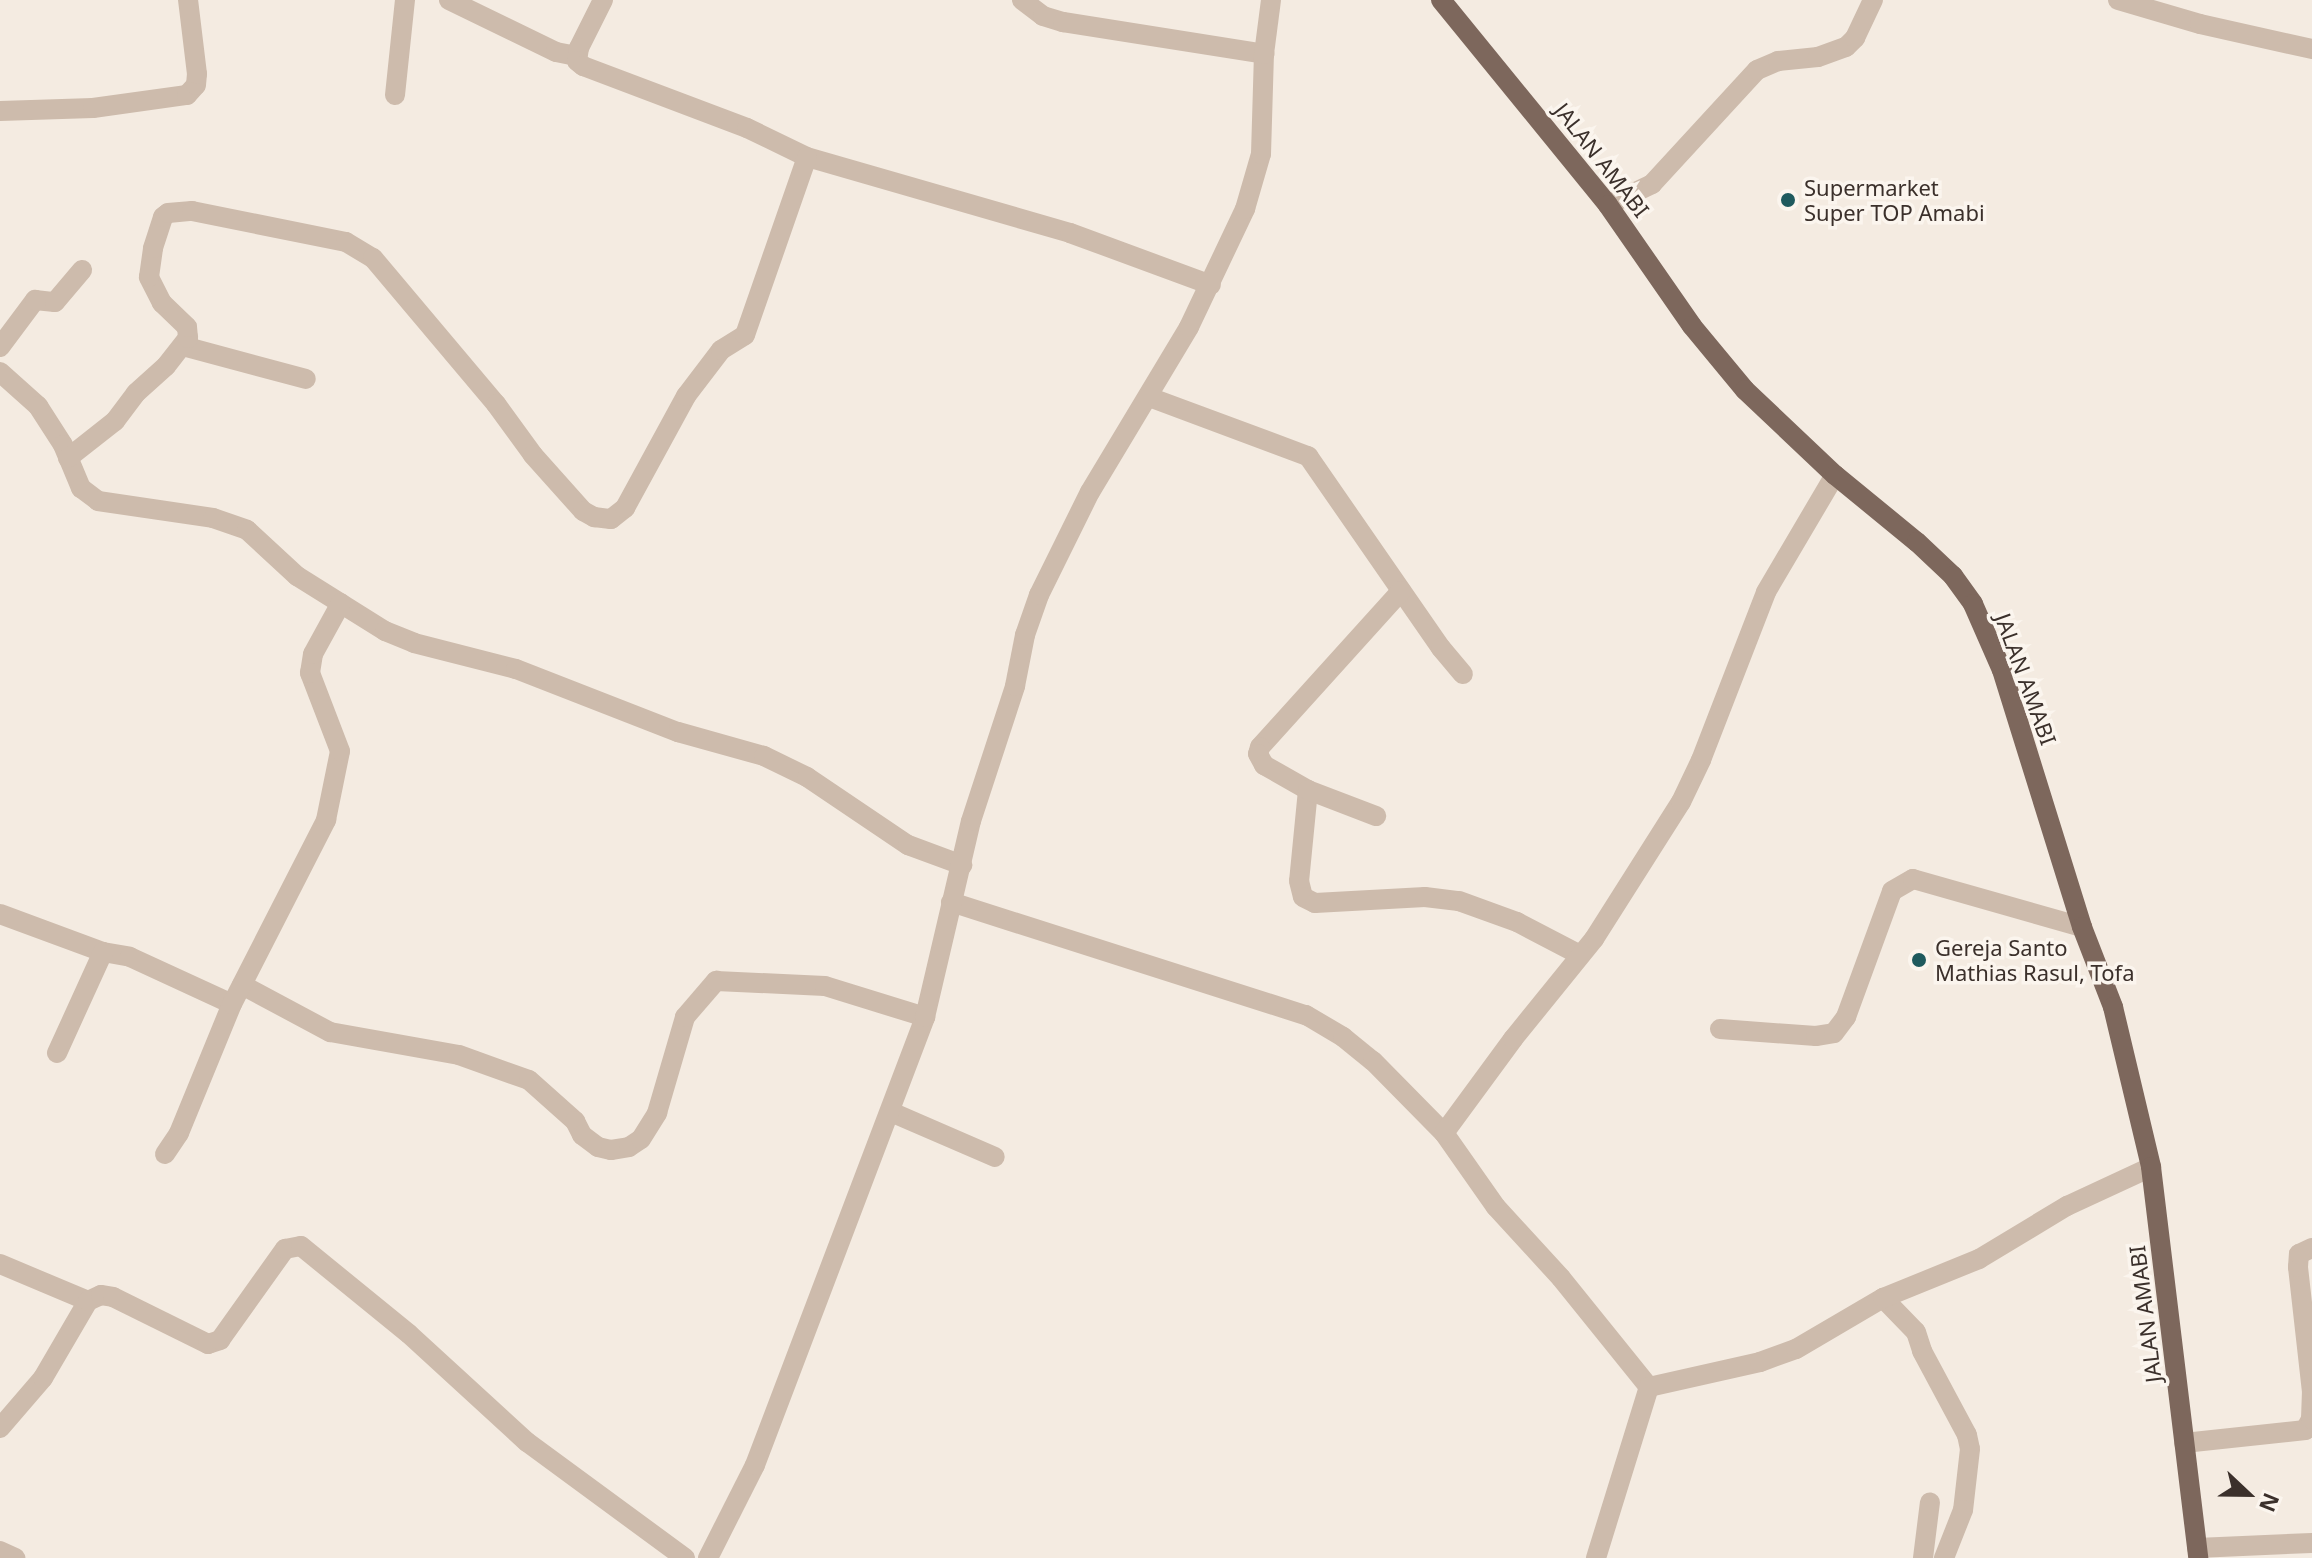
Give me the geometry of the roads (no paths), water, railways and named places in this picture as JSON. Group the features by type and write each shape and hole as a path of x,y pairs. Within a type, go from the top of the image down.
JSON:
{"main road":[{"name":"JALAN AMABI","path":"1441,0 1608,205 1692,326 1745,390 1835,475 1926,550 1953,576 1973,604 2002,670 2082,927 2113,1007 2151,1167 2197,1553"}],"street":[{"path":"0,111 93,108 187,95 196,85 197,74 188,0"},
{"path":"395,95 405,0"},
{"path":"449,0 556,52 576,56 583,66 747,128 807,157 1041,224 1211,285"},
{"path":"576,56 603,0"},
{"path":"1022,0 1043,16 1063,22 1264,54"},
{"path":"708,1558 755,1465 925,1017 971,821 1015,686 1025,635 1039,595 1090,492 1149,397 1211,285 1245,209 1261,154 1264,54 1271,0"},
{"path":"1608,205 1652,184 1757,70 1778,61 1818,57 1846,47 1855,38 1873,0"},
{"path":"2118,0 2200,24 2312,49"},
{"path":"68,458 115,421 136,393 188,338 187,327 162,303 149,277 159,224 168,213 192,211 346,242 373,258 496,404 533,455 583,511 594,517 611,519 625,508 686,396 721,350 745,335 807,157"},
{"path":"0,347 35,300 55,302 82,270"},
{"path":"183,346 306,379"},
{"path":"0,372 38,406 68,458 81,488 98,501 213,518 247,530 297,576 385,631 414,643 516,669 678,732 764,756 807,777 908,845 962,865"},
{"path":"1149,397 1308,456 1401,591 1463,674"},
{"path":"1444,1133 1580,955 1681,802 1701,760 1766,592 1835,475"},
{"path":"1376,816 1308,790 1264,765 1260,747 1401,591"},
{"path":"165,1154 179,1133 232,1004 326,820 334,794 340,751 310,673 313,654 341,603"},
{"path":"1308,790 1299,881 1303,897 1308,901 1425,897 1459,901 1517,922 1580,955"},
{"path":"1720,1029 1816,1036 1834,1033 1855,995 1892,891 1905,881 1923,880 2082,927"},
{"path":"951,902 1306,1015 1373,1061 1444,1133 1496,1207 1561,1278 1649,1387"},
{"path":"0,914 103,952 130,957 232,1004"},
{"path":"57,1053 103,952"},
{"path":"242,985 330,1032 459,1055 529,1080 575,1121 582,1135 598,1147 611,1150 629,1147 641,1139 657,1113 685,1017 716,981 825,986 925,1017"},
{"path":"891,1112 995,1157"},
{"path":"1649,1387 1760,1362 1796,1349 1883,1298 1979,1259 2067,1206 2151,1167"},
{"path":"0,1428 43,1378 88,1301 101,1295 113,1297 208,1344 220,1340 285,1249 301,1246 409,1334 527,1442 685,1558"},
{"path":"2184,1443 2305,1430 2311,1419 2312,1392 2298,1267 2299,1254 2312,1248"},
{"path":"0,1264 88,1301"},
{"path":"1883,1298 1916,1332 1922,1351 1967,1435 1970,1449 1963,1510 1944,1558"},
{"path":"1596,1558 1649,1387"},
{"path":"1923,1558 1930,1502"},
{"path":"2197,1553 2312,1543"},
{"path":"0,1551 15,1558"}],"place":[{"name":"Supermarket Super TOP Amabi","path":"1788,200"},
{"name":"Gereja Santo Mathias Rasul, Tofa","path":"1919,960"}]}
